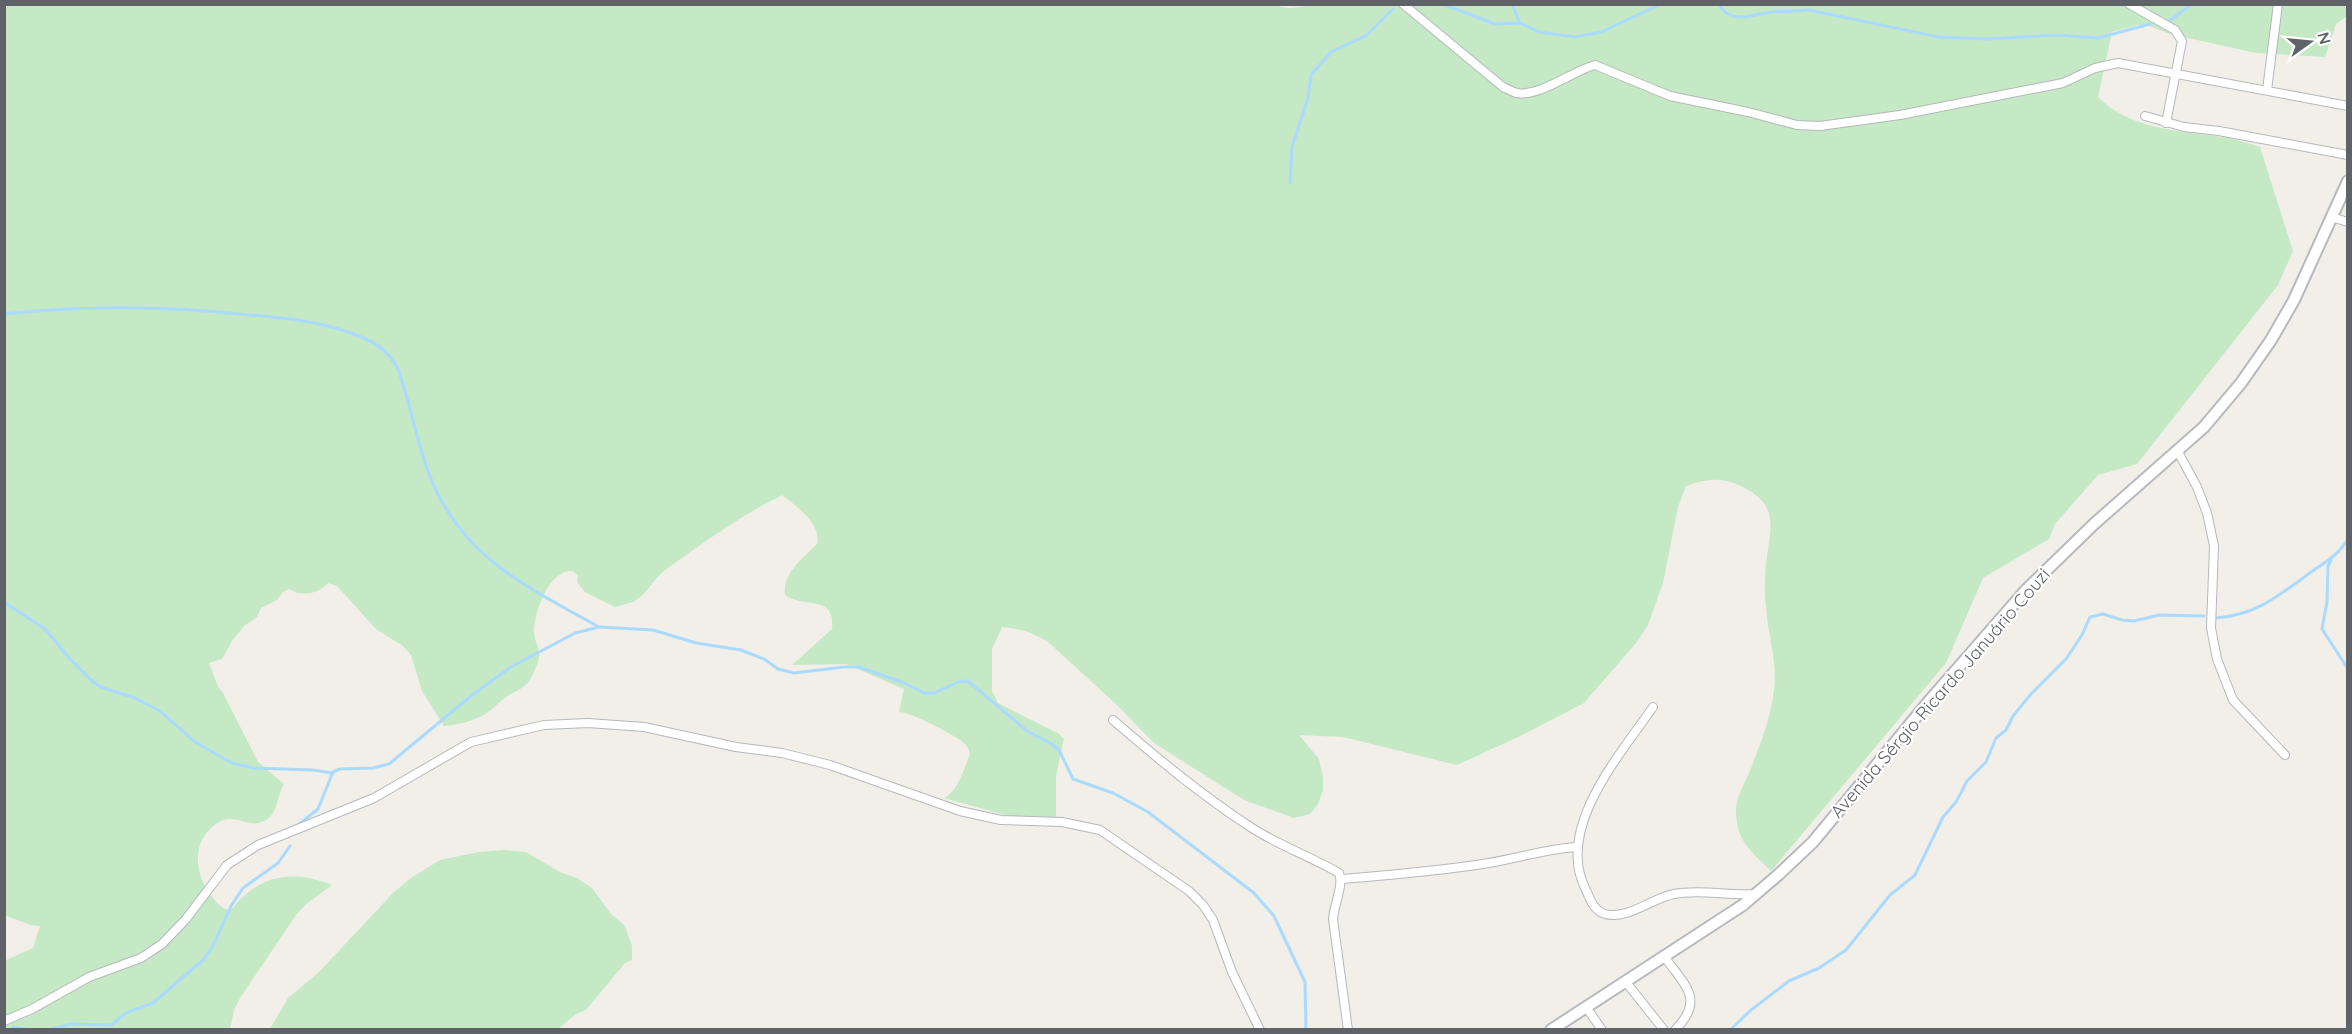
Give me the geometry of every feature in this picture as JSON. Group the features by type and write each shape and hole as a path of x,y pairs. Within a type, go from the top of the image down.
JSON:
{"street":[{"path":"1403,4 1503,87 1515,93 1528,93 1544,88 1583,68 1595,65 1670,96 1797,125 1820,126 1900,116 2063,83 2095,68 2118,63 2348,106"},
{"path":"2129,4 2180,35 2183,47 2166,123"},
{"path":"2267,90 2278,4"},
{"path":"2145,116 2184,127 2219,131 2348,155"},
{"name":"Avenida Sérgio Ricardo Januário Couzi","path":"1551,1029 1756,894 1813,842 1929,700 2026,590 2094,524 2204,427 2241,383 2271,340 2294,300 2348,181"},
{"path":"2331,217 2348,222"},
{"path":"2177,450 2197,487 2207,513 2214,546 2211,628 2217,658 2233,699 2285,755"},
{"path":"1653,707 1587,807 1576,847 1582,884 1594,906 1602,914 1611,915 1626,912 1674,894 1756,894"},
{"path":"1113,720 1182,779 1249,826 1339,873 1342,879 1334,904 1333,919 1348,1029"},
{"path":"4,1022 32,1010 88,977 141,958 162,944 186,919 227,865 258,845 374,798 471,742 544,725 588,723 644,727 736,747 782,753 830,765 960,811 1001,820 1062,822 1100,830 1189,891 1203,905 1212,920 1232,972 1260,1029"},
{"path":"1342,879 1439,871 1547,850 1576,847"},
{"path":"1664,956 1691,999 1689,1014 1675,1029"},
{"path":"1625,981 1664,1029"},
{"path":"1586,1007 1602,1029"}],"green space":[{"path":"1274,4 1289,8 1314,4 2347,5 2347,16 2336,24 2325,57 2256,53 2170,34 2147,25 2112,32 2098,97 2126,117 2142,123 2159,128 2229,138 2260,147 2293,251 2278,285 2137,464 2098,475 2055,524 2049,539 1983,578 1946,663 1771,871 1751,851 1742,838 1737,821 1736,805 1763,735 1775,684 1765,588 1771,524 1767,508 1762,501 1736,484 1715,480 1701,481 1686,486 1678,507 1663,583 1648,625 1636,643 1584,703 1457,765 1343,737 1299,735 1319,759 1323,790 1318,804 1310,814 1294,818 1244,800 1154,743 1117,705 1047,641 1026,631 1005,627 1002,627 992,649 992,691 998,703 1059,734 1064,739 1056,776 1056,818 1009,816 944,798 953,791 960,779 970,754 969,750 962,741 945,731 899,712 904,689 846,664 792,665 832,629 832,618 829,610 824,606 792,599 785,595 790,573 817,544 818,537 816,529 807,516 782,495 737,521 665,570 642,596 633,602 615,607 585,592 577,582 578,576 573,571 564,572 550,584 540,603 534,632 539,656 529,682 504,698 486,714 457,724 444,726 422,691 411,655 403,646 376,629 337,586 328,583 320,590 304,594 289,589 283,592 277,600 261,608 257,617 244,626 222,659 209,663 218,687 258,762 284,784 273,813 266,820 251,823 232,819 218,823 210,829 199,850 200,874 211,896 229,911 256,887 277,878 309,878 332,885 305,905 296,915 240,998 234,1010 230,1029 5,1029 4,961 33,948 40,926 4,915 5,5"},
{"path":"503,850 526,852 560,872 577,878 592,888 611,914 625,926 632,946 632,960 625,963 586,1010 576,1014 558,1029 270,1029 288,998 318,973 394,892 411,878 440,860"}],"waterway":[{"path":"1443,4 1495,24 1520,23 1539,32 1575,37 1601,32 1661,4"},
{"path":"1512,4 1520,23"},
{"path":"1718,4 1732,16 1745,17 1771,12 1809,10 1939,37 1987,39 2056,35 2098,38 2150,24"},
{"path":"2169,21 2192,4"},
{"path":"1290,183 1292,147 1308,98 1311,75 1331,52 1367,35 1393,9"},
{"path":"4,314 96,308 188,310 306,322 367,339 387,354 398,369 429,474 442,502 458,527 477,548 520,582 597,626"},
{"path":"2216,618 2242,613 2265,604 2329,559 2348,539"},
{"path":"2331,560 2328,566 2327,602 2322,629 2348,669"},
{"path":"4,602 45,629 93,682 101,687 135,698 160,711 195,742 232,763 253,768 332,773"},
{"path":"1730,1030 1751,1010 1789,981 1819,968 1846,950 1890,895 1915,875 1943,817 1956,802 1967,781 1986,762 1996,738 2006,730 2013,716 2031,694 2066,659 2082,635 2090,617 2103,614 2134,621 2159,615 2204,616"},
{"path":"298,825 318,809 333,772 340,769 373,768 389,764 471,696 511,667 575,633 599,627 653,630 696,643 741,650 764,659 778,669 794,673 859,667 904,683 924,693 934,693 958,682 968,681 1027,731 1059,750 1073,779 1113,793 1148,812 1254,893 1274,916 1305,982 1306,1030"},
{"path":"49,1030 70,1024 111,1025 126,1013 153,1003 204,959 213,946 231,906 243,888 278,863 290,846"},
{"path":"13,1027 31,1030"}]}
